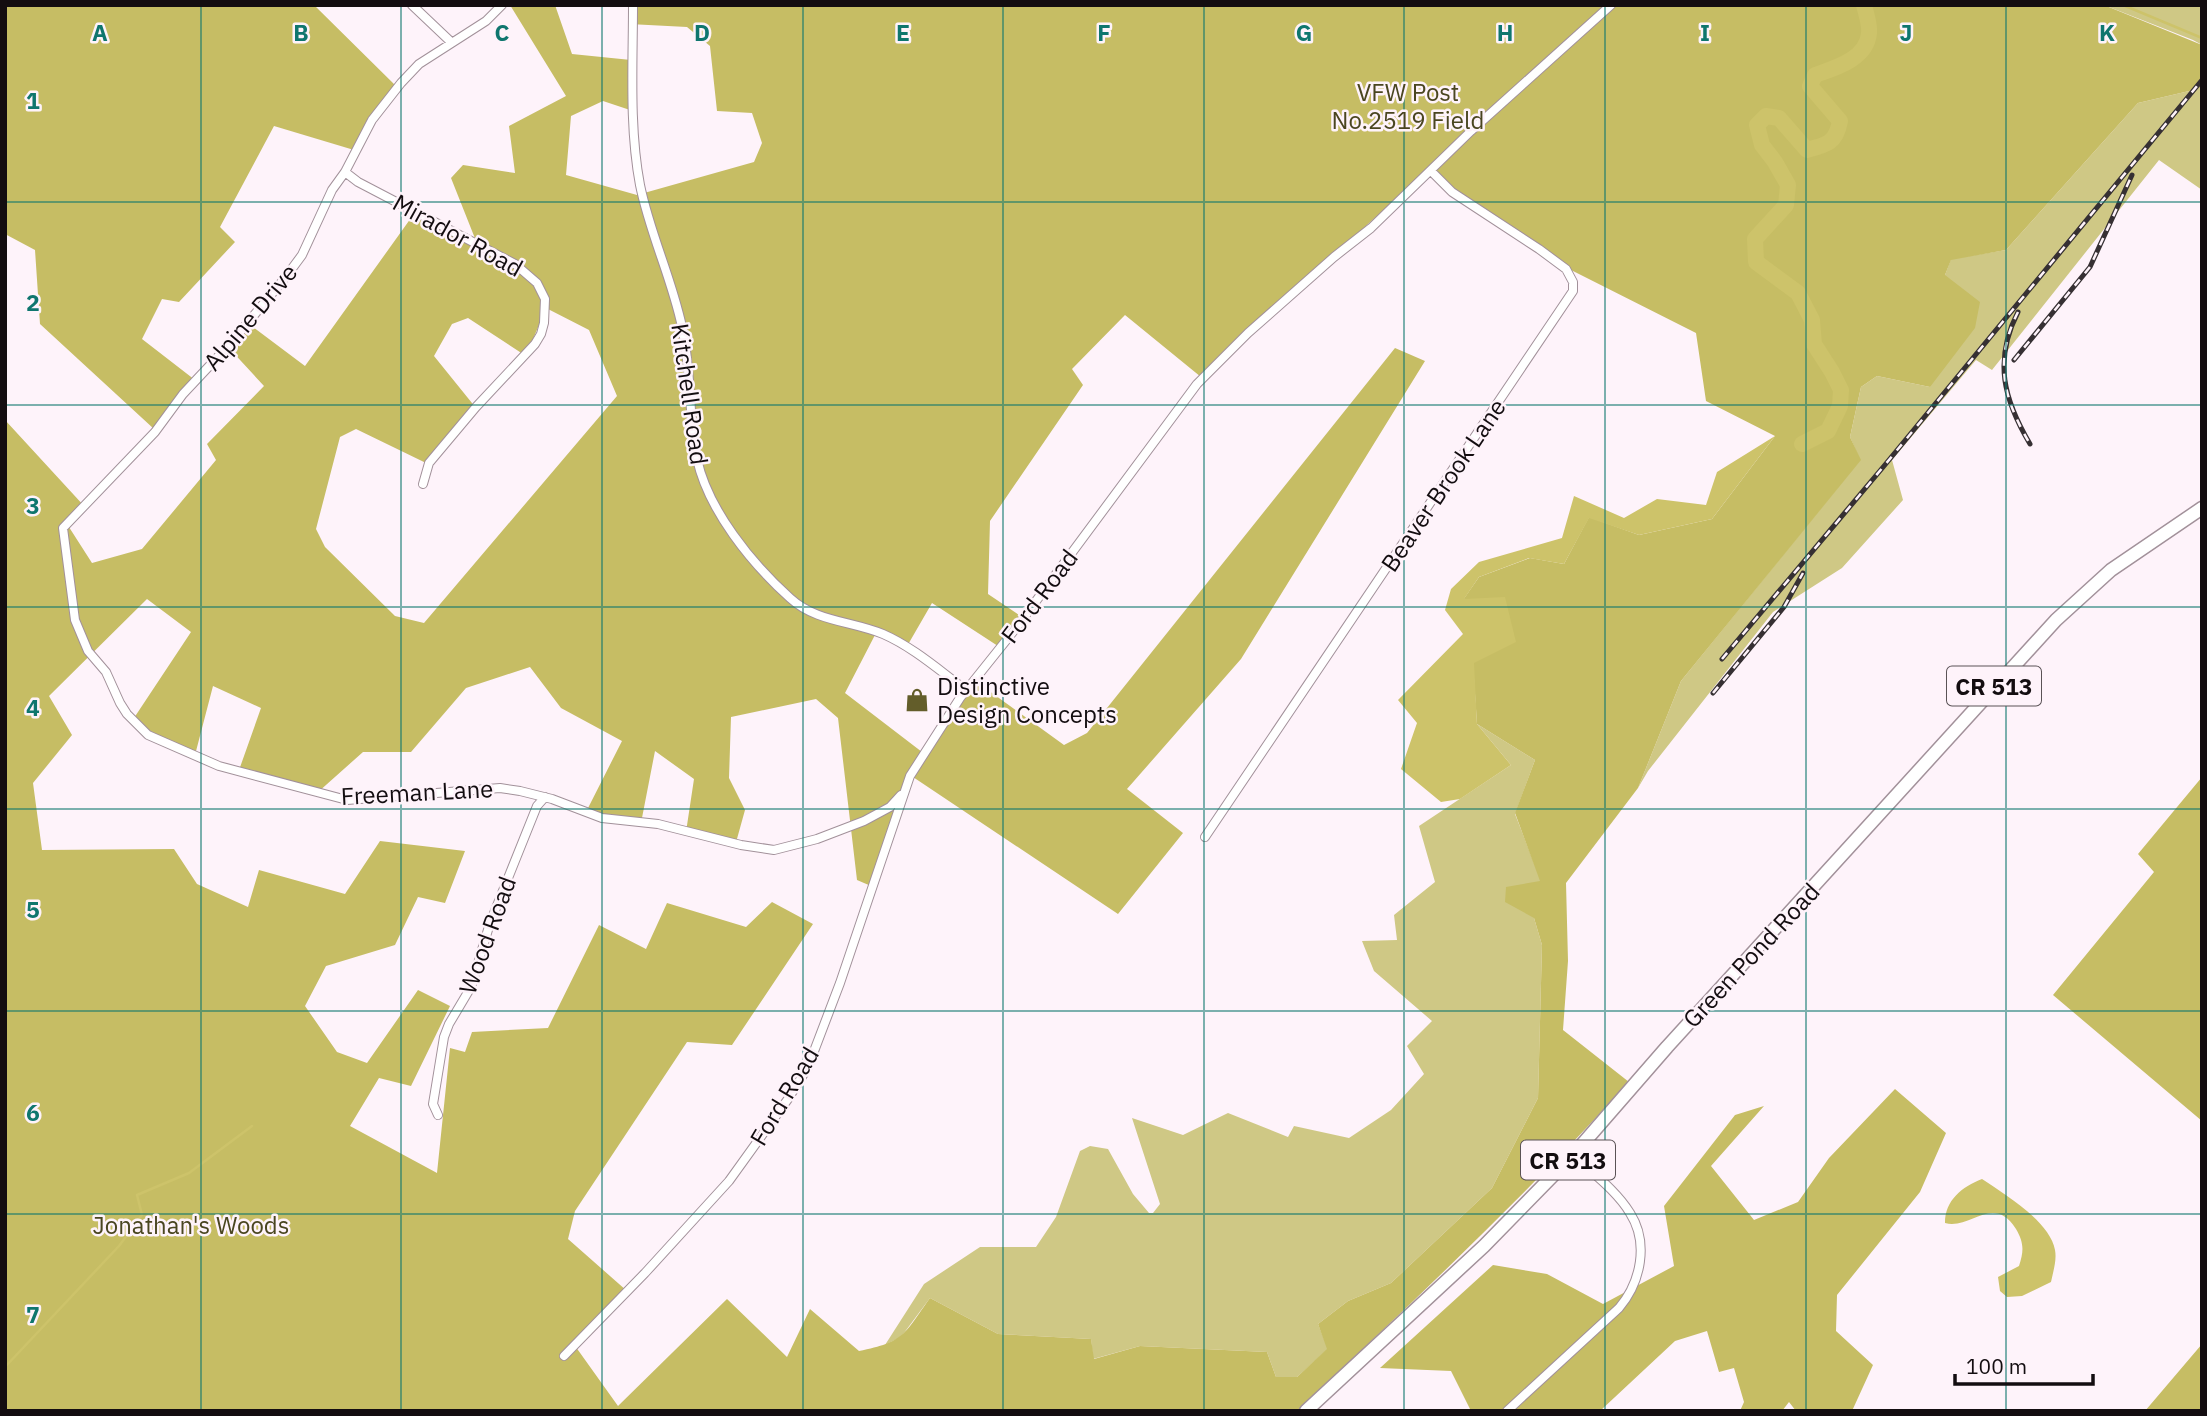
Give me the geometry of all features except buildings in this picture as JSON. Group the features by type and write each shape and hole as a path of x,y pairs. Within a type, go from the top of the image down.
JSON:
{"main road":[{"name":"Green Pond Road","path":"1306,1411 1484,1245 1573,1155 1667,1046 2056,620 2111,570 2202,508"}],"street":[{"path":"412,5 451,43"},
{"name":"Alpine Drive","path":"63,528 155,432 183,394 229,345 285,278 302,255 332,190 345,172 372,120 401,83 419,64 486,21 502,5"},
{"name":"Kitchell Road","path":"633,5 635,129 640,184 649,224 682,324 697,457 713,502 721,518 745,548 797,604 816,616 865,627 892,638 966,690"},
{"name":"Ford Road","path":"564,1356 723,1188 757,1146 789,1099 808,1066 840,983 910,776 966,690 1016,628 1196,384 1248,333 1371,228 1471,131 1611,5"},
{"name":"Beaver Brook Lane","path":"1205,837 1573,291 1573,282 1566,269 1452,192 1431,171"},
{"name":"Mirador Road","path":"345,172 358,182 527,271 545,299 544,323 535,344 476,407 429,463 423,484"},
{"name":"Freeman Lane","path":"63,528 75,620 88,651 106,672 127,714 148,734 219,766 347,800 500,788 545,797 602,818 658,824 741,845 774,850 817,839 864,821 890,807 904,792"},
{"name":"Wood Road","path":"438,1115 433,1104 444,1037 471,987 490,923 508,876 537,806 545,797"},
{"path":"1507,1411 1619,1308 1640,1265 1640,1245 1636,1224 1630,1212 1620,1199 1573,1155"}],"shaded area":[{"path":"2104,5 2202,5 2202,45 2193,40"},
{"path":"2202,88 2202,190 2159,160 1992,370 1976,360 1892,460 1903,500 1842,568 1773,612 1648,771 1638,788 1681,681 1860,460 1850,437 1861,387 1877,376 1930,387 1945,275 1951,259 2006,250 2138,103"},
{"path":"1775,436 1712,519 1639,535 1589,518 1564,564 1529,558 1479,577 1464,599 1505,597 1516,642 1474,663 1477,724 1511,765 1460,799 1441,802 1401,769 1417,723 1398,700 1463,634 1445,610 1451,589 1479,562 1562,538 1574,496 1624,518 1657,499 1706,505 1717,472"},
{"path":"1477,724 1535,760 1515,814 1541,881 1534,918 1542,945 1538,1098 1492,1188 1391,1283 1348,1301 1318,1324 1328,1349 1297,1377 1276,1377 1267,1352 1140,1346 1093,1359 1091,1339 998,1334 930,1298 901,1337 885,1345 924,1284 980,1247 1036,1247 1056,1217 1080,1151 1090,1146 1108,1149 1133,1194 1149,1213 1153,1213 1160,1204 1132,1118 1183,1135 1228,1113 1288,1137 1294,1126 1349,1138 1391,1110 1424,1074 1407,1046 1432,1021 1374,971 1362,941 1397,940 1394,915 1435,882 1419,826 1511,765"},
{"path":"1982,1179 2025,1209 2045,1229 2055,1250 2051,1282 2022,1296 2007,1297 2000,1291 1998,1277 2019,1266 2022,1243 2016,1229 1999,1214 1990,1213 1955,1224 1945,1223 1948,1208 1956,1195"}],"green space":[{"path":"5,5 314,5 397,87 354,150 274,126 220,227 235,242 179,302 162,299 142,339 195,380 154,429 40,324 35,250 5,234"},
{"path":"510,5 555,5 572,54 631,60 633,111 603,101 571,116 566,175 637,195 754,162 762,143 752,113 717,111 710,46 687,27 629,24 629,5 2104,5 2202,45 2202,88 2138,103 2006,250 1951,260 1945,275 1980,302 1975,328 1930,387 1877,376 1861,387 1850,437 1861,460 1681,681 1638,788 1566,883 1568,961 1563,1030 1629,1082 1508,1208 1297,1411 5,1411 5,420 85,507 67,524 92,563 142,549 216,460 207,444 264,386 228,347 249,324 305,366 416,211 478,246 451,178 463,165 515,173 509,126 566,96","holes":["1427,170 1571,270 1696,333 1706,401 1775,436 1712,519 1639,535 1589,517 1564,564 1530,558 1479,577 1463,600 1473,663 1477,724 1535,760 1515,813 1540,881 1506,887 1505,902 1534,918 1542,945 1538,1098 1492,1188 1391,1283 1348,1301 1318,1324 1327,1349 1297,1377 1276,1377 1267,1352 1140,1346 1094,1359 1091,1339 998,1334 930,1298 902,1335 886,1344 859,1351 810,1309 787,1357 727,1299 618,1406 573,1343 627,1291 568,1239 575,1211 687,1042 732,1045 813,924 772,902 746,927 667,903 646,949 599,925 548,1028 472,1032 465,1052 450,1048 437,1173 350,1126 379,1078 411,1086 450,1006 418,990 367,1063 337,1052 305,1006 326,966 395,945 418,897 445,903 465,851 380,841 345,894 259,870 248,907 197,884 174,849 42,850 33,783 72,735 49,696 147,599 191,632 132,721 195,755 213,686 261,708 238,773 317,793 363,752 411,752 466,688 530,667 561,708 622,741 585,814 641,823 655,751 694,779 686,832 735,846 745,810 729,778 731,717 816,699 838,718 857,880 871,886 910,775 1118,914 1183,833 1127,789 1241,659 1425,361 1395,348 1087,733 1064,745 974,680 922,752 845,693 876,633 906,648 932,603 1001,648 1022,617 988,594 990,521 1083,385 1072,369 1125,315 1201,377","546,308 589,330 617,396 424,623 395,616 325,547 316,529 340,437 356,429 426,463 476,408 434,356 452,324 468,318 526,356"]},
{"path":"2202,777 2202,1121 2053,995 2154,872 2138,854"},
{"path":"1895,1089 1946,1133 1920,1192 1837,1295 1836,1331 1873,1365 1852,1411 1796,1411 1789,1402 1782,1411 1740,1411 1744,1402 1734,1368 1719,1372 1707,1331 1675,1341 1600,1411 1471,1411 1451,1371 1380,1368 1493,1265 1547,1274 1603,1304 1674,1266 1664,1206 1735,1115 1764,1106 1711,1166 1754,1220 1798,1202 1829,1158"},
{"path":"2202,1344 2202,1411 2145,1411"}],"waterway":[{"path":"1802,444 1828,431 1840,406 1841,390 1814,344 1812,320 1798,293 1756,262 1755,239 1786,205 1788,185 1762,145 1757,125 1766,116 1779,118 1807,150 1833,139 1840,121 1810,86 1815,75 1849,61 1863,50 1869,30 1864,5"},
{"path":"2123,5 2202,38"},
{"path":"5,1367 119,1246 142,1215 137,1195 189,1173 252,1126"}],"railway":[{"path":"1722,659 2202,80"},
{"path":"2014,360 2090,267 2132,175"},
{"path":"2018,312 2006,347 2005,380 2014,412 2030,444"},
{"path":"1713,693 1784,607 1803,573"}],"place":[{"name":"Distinctive Design Concepts","path":"917,700"}],"park label":[{"name":"VFW Post No.2519 Field","path":"1408,106"},
{"name":"Jonathan's Woods","path":"191,1225"}]}
